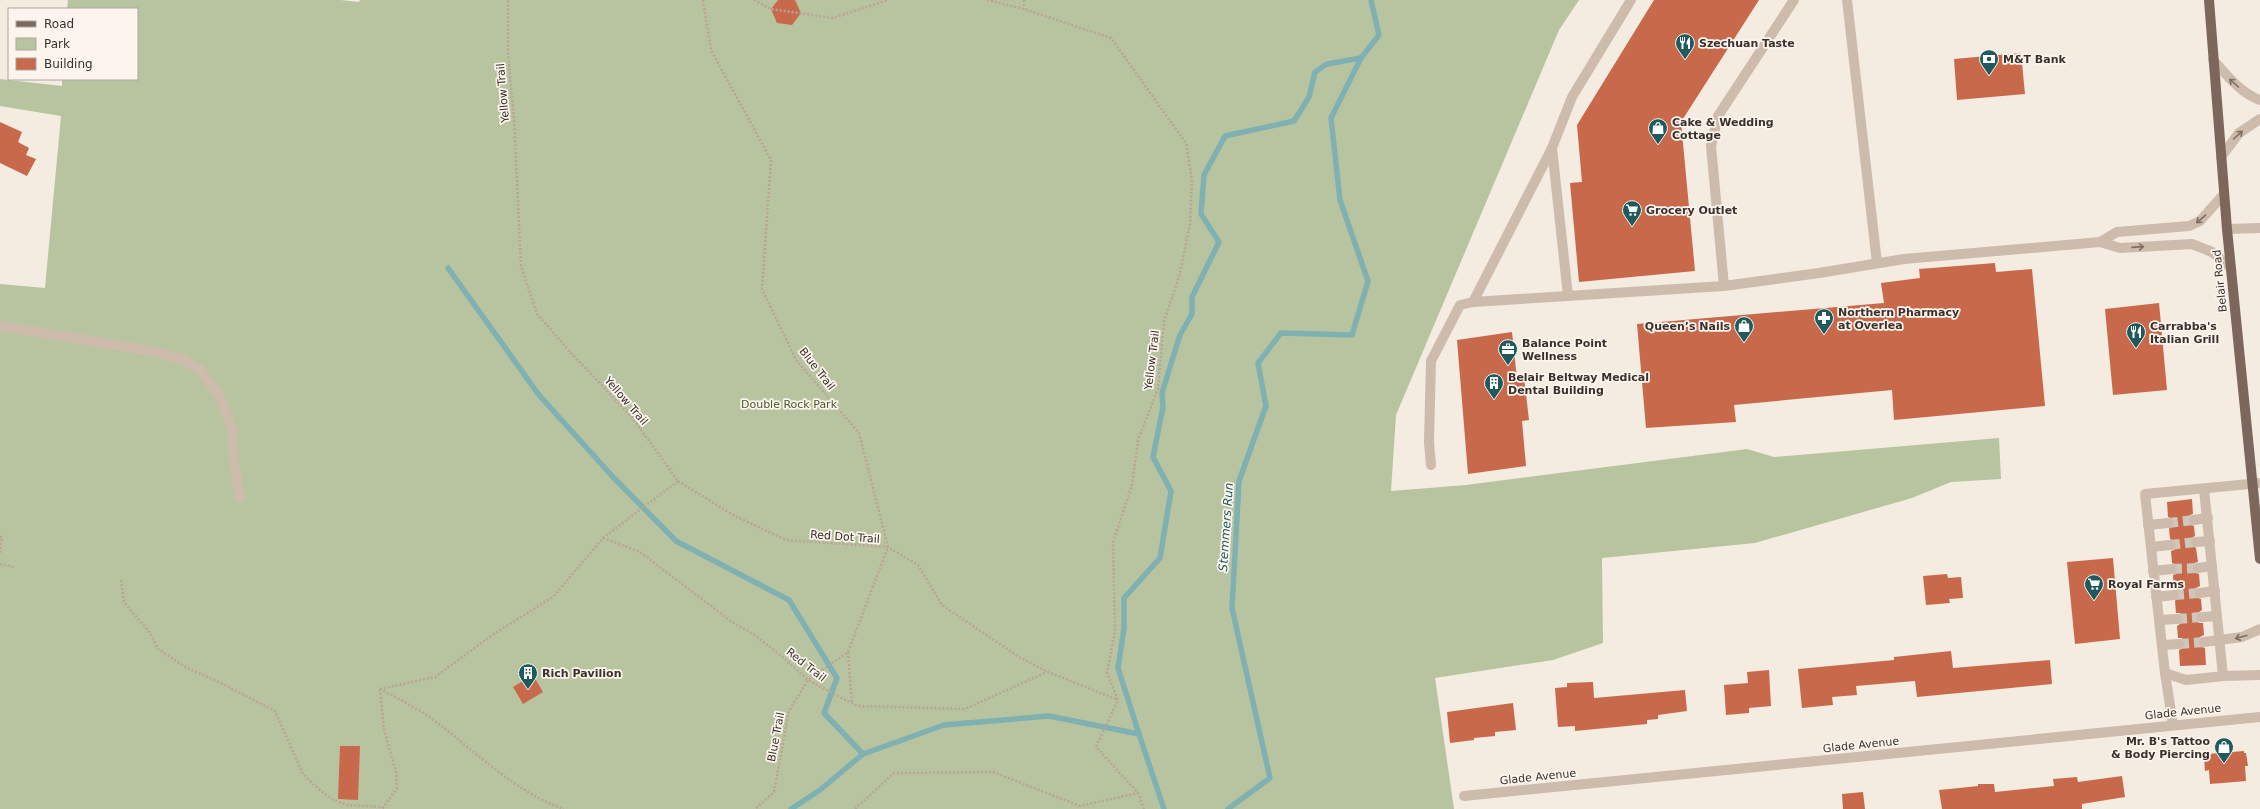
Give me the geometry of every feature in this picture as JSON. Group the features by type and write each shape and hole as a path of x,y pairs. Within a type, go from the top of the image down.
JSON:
{"main road":[{"name":"Belair Road","path":"2209,0 2230,268 2257,483 2260,559"}],"street":[{"path":"1473,302 1552,148 1572,97 1631,0"},
{"path":"1724,286 1711,146 1718,116 1794,0"},
{"path":"1847,0 1877,263"},
{"path":"2213,60 2231,80 2251,97 2260,100"},
{"path":"2221,157 2239,133 2260,119"},
{"path":"1552,148 1568,296"},
{"path":"2100,242 2117,232 2189,226 2200,222 2224,194"},
{"path":"2227,229 2260,228"},
{"path":"1431,465 1429,442 1432,361 1460,305 1473,302 1724,286 1904,259 2100,242 2120,248 2192,244 2212,252 2230,268"},
{"path":"0,326 152,351 185,360 200,370 219,395 232,428 234,462 240,498"},
{"path":"2173,725 2165,673 2145,494 2257,483"},
{"path":"2204,489 2223,676"},
{"path":"2194,520 2208,518"},
{"path":"2148,525 2168,523"},
{"path":"2196,542 2210,541"},
{"path":"2150,547 2170,546"},
{"path":"2198,568 2212,566"},
{"path":"2153,570 2172,569"},
{"path":"2200,593 2215,592"},
{"path":"2156,597 2174,595"},
{"path":"2202,617 2217,616"},
{"path":"2159,620 2177,619"},
{"path":"2204,642 2242,637 2260,629"},
{"path":"2162,645 2179,644"},
{"path":"2165,673 2186,680 2223,676 2260,675"},
{"name":"Glade Avenue","path":"1464,796 2260,717"}],"path":[{"name":"Yellow Trail","path":"508,0 508,56 514,118 521,266 537,314 570,352 631,416 678,481"},
{"name":"Blue Trail","path":"703,0 711,50 771,160 762,289 796,360 858,433 888,547"},
{"path":"754,0 771,9 833,18 888,0"},
{"name":"Yellow Trail","path":"987,0 1024,9 1111,38 1186,143 1192,180 1190,224 1179,277 1164,321 1158,389 1138,440 1132,485 1113,542 1115,632 1107,673 1118,700"},
{"path":"1024,0 1024,9"},
{"path":"380,689 435,677 495,633 552,597 603,538 678,481"},
{"name":"Red Dot Trail","path":"678,481 733,515 786,540 888,547 918,565 942,605 1019,657 1048,672 1118,700"},
{"path":"0,537 2,537 0,553"},
{"name":"Red Trail","path":"603,538 640,552 732,622 753,634 779,654 808,680 824,690 858,706 965,708 1048,672"},
{"path":"852,703 848,652 888,547"},
{"path":"0,564 14,567"},
{"path":"121,580 124,602 150,633 158,649 187,668 215,680 275,712 303,774 316,787 332,799 347,805 382,808 391,799 397,788 396,772 384,729 380,689"},
{"name":"Blue Trail","path":"755,809 774,792 789,711 808,680 848,652"},
{"path":"380,689 430,717 483,759 544,802 564,809"},
{"path":"1118,700 1096,747 1138,793 1144,809"},
{"path":"855,809 894,773 993,772 1080,806 1138,793"}],"green space":[{"name":"Double Rock Park","path":"68,0 341,0 359,2 360,0 1579,0 1559,30 1396,415 1391,491 1466,485 1747,449 1774,457 1999,438 2001,479 1951,482 1912,498 1755,543 1602,558 1603,643 1553,660 1435,678 1454,809 0,809 0,284 45,288 61,116 0,106 0,79 62,86 62,80 138,80 138,8 67,8"}],"building":[{"path":"778,0 795,0 801,13 792,25 777,23 771,9"},
{"path":"1654,0 1759,0 1681,122 1695,271 1579,282 1570,183 1582,182 1577,125"},
{"name":"M&T Bank","path":"2021,53 2025,94 1957,100 1954,59"},
{"path":"0,122 22,132 18,142 29,148 26,155 36,159 27,176 0,163"},
{"path":"1995,263 1996,272 2032,269 2045,406 1894,420 1892,390 1734,405 1736,422 1646,428 1637,324 1884,303 1881,283 1920,278 1919,269"},
{"name":"Carrabba's Italian Grill","path":"2159,303 2167,390 2113,395 2105,309"},
{"name":"Belair Beltway Medical Dental Building","path":"1512,332 1517,379 1524,377 1529,420 1522,421 1526,466 1468,474 1457,340"},
{"name":"Royal Farms","path":"2192,499 2193,514 2190,515 2188,521 2189,524 2194,526 2195,536 2190,539 2190,543 2196,548 2198,562 2194,563 2192,569 2193,572 2199,574 2200,586 2196,588 2194,593 2195,597 2201,599 2202,610 2196,614 2196,618 2199,623 2203,623 2204,635 2200,637 2198,642 2199,646 2205,648 2206,665 2180,666 2179,650 2185,647 2185,643 2182,638 2178,638 2177,626 2183,622 2183,618 2180,613 2176,613 2175,601 2180,595 2179,591 2174,589 2173,575 2176,574 2178,569 2177,565 2172,563 2171,551 2174,550 2176,545 2175,541 2170,539 2169,529 2174,523 2173,519 2168,517 2167,502"},
{"name":"Royal Farms","path":"2113,558 2120,639 2075,644 2067,562"},
{"path":"1947,574 1948,578 1961,577 1963,598 1949,599 1950,603 1926,605 1923,576"},
{"path":"1951,651 1953,668 2050,660 2052,684 1917,697 1915,681 1856,686 1857,695 1832,697 1833,705 1802,708 1798,669 1894,660 1894,657"},
{"path":"1769,670 1771,706 1749,708 1749,713 1726,715 1724,685 1748,683 1747,672"},
{"name":"Rich Pavilion","path":"533,675 543,692 523,704 513,687"},
{"path":"1593,682 1594,698 1685,690 1687,711 1658,715 1658,719 1647,720 1647,724 1575,731 1575,726 1558,727 1555,688 1567,687 1567,683"},
{"path":"1513,703 1516,730 1495,732 1495,736 1474,738 1474,740 1450,743 1447,712"},
{"path":"340,746 360,746 358,800 338,799"},
{"name":"Mr. B's Tattoo & Body Piercing","path":"2244,751 2244,753 2246,753 2248,766 2245,766 2246,781 2210,784 2209,770 2205,771 2204,757 2208,756 2208,754"},
{"path":"2122,776 2125,797 2082,804 2082,809 1942,809 1939,790 1978,786 1978,784 1994,784 1995,792 2054,786 2053,779 2077,777 2078,782"},
{"path":"1863,792 1865,809 1843,809 1842,794"}],"waterway":[{"name":"Stemmers Run","path":"1228,809 1270,778 1232,608 1239,481 1266,406 1258,363 1281,333 1352,335 1368,281 1340,200 1331,118 1361,58 1379,35 1371,0"},
{"name":"Stemmers Run","path":"1139,734 1118,668 1124,628 1124,598 1160,558 1171,491 1153,457 1163,407 1162,393 1180,335 1192,314 1192,297 1219,242 1201,214 1204,175 1225,136 1294,121 1309,97 1315,72 1327,64 1361,58"},
{"path":"448,268 539,395 613,477 676,541 789,600 837,678 824,713 863,754"},
{"name":"Stemmers Run","path":"791,809 820,790 863,754 944,725 1049,716 1139,734 1164,809"}],"tunnel":[{"path":"2168,523 2194,520"},
{"path":"2170,545 2196,542"},
{"path":"2172,569 2198,568"},
{"path":"2174,595 2200,593"},
{"path":"2177,619 2202,617"},
{"path":"2179,644 2204,642"}],"place":[{"name":"Szechuan Taste","path":"1685,60"},
{"name":"M&T Bank","path":"1989,76"},
{"name":"Cake & Wedding Cottage","path":"1658,145"},
{"name":"Grocery Outlet","path":"1632,227"},
{"name":"Northern Pharmacy at Overlea","path":"1824,335"},
{"name":"Queen’s Nails","path":"1744,343"},
{"name":"Carrabba's Italian Grill","path":"2136,349"},
{"name":"Balance Point Wellness","path":"1508,366"},
{"name":"Belair Beltway Medical Dental Building","path":"1494,400"},
{"name":"Royal Farms","path":"2094,601"},
{"name":"Rich Pavilion","path":"528,690"},
{"name":"Mr. B's Tattoo & Body Piercing","path":"2224,764"}]}
